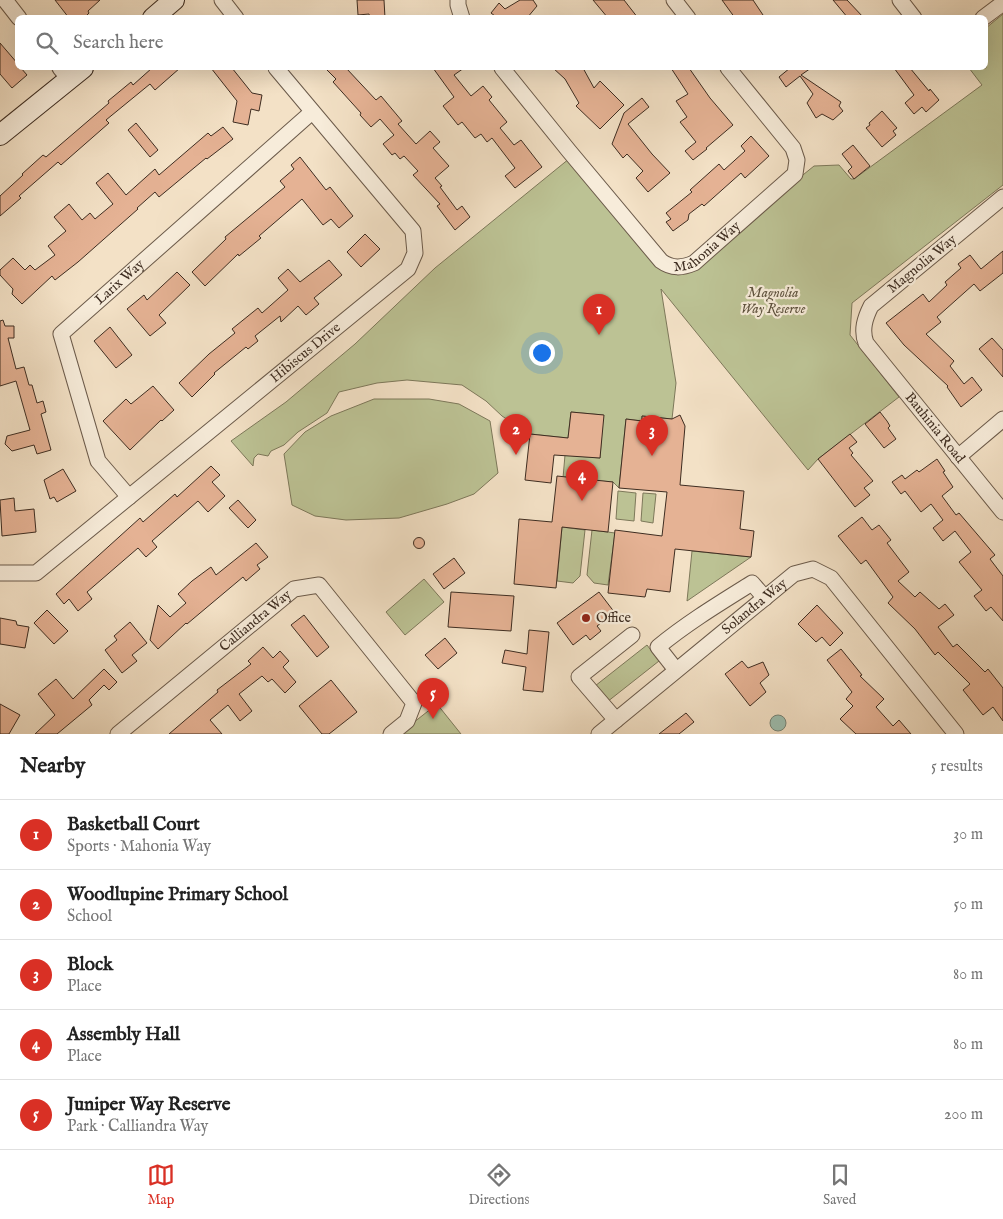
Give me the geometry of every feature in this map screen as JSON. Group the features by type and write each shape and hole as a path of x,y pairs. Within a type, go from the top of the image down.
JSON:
{"street":[{"path":"5,0 17,15"},
{"path":"143,15 160,0"},
{"path":"156,15 174,0"},
{"path":"222,0 234,15"},
{"path":"458,0 461,15"},
{"path":"674,0 686,15"},
{"path":"900,0 912,15"},
{"path":"987,15 1003,3"},
{"name":"Hibiscus Drive","path":"0,572 36,573 408,269 415,253 413,231 278,70"},
{"name":"Mahonia Way","path":"504,70 661,261 669,267 678,267 694,263 794,174 797,160 793,148 730,70"},
{"path":"0,135 71,71"},
{"name":"Larix Way","path":"129,497 98,461 61,334 312,112"},
{"name":"Magnolia Way","path":"866,343 864,325 871,306 1003,198"},
{"name":"Bauhinia Road","path":"866,343 1003,512"},
{"path":"958,458 1003,419"},
{"name":"Solandra Way","path":"599,734 794,574 813,569 831,578 956,734"},
{"path":"676,670 658,647 682,627 752,583 765,598"},
{"name":"Calliandra Way","path":"118,734 294,589 318,585 414,703 407,722 391,734"},
{"path":"616,720 579,677 632,635"}],"green space":[{"name":"Magnolia Way Reserve","path":"1003,14 1003,185 852,303 850,335 899,397 818,459 808,470 661,289 676,383 672,419 642,416 642,421 626,419 619,488 613,482 563,478 565,455 600,458 603,415 571,412 568,438 530,434 502,416 486,401 462,385 407,380 377,383 339,392 327,413 298,432 284,445 271,451 268,456 258,454 254,458 253,466 231,441 286,402 355,344 435,268 575,154 669,263 694,263 814,166 839,165 851,179 854,179 982,85 971,70 988,70 988,26"},
{"path":"374,399 429,399 459,404 490,421 498,473 474,494 399,518 346,520 315,516 292,505 284,454 305,432 331,416"},
{"path":"618,491 636,493 634,521 616,519"},
{"path":"643,493 656,494 653,523 641,521"},
{"path":"562,527 585,530 580,576 573,583 557,581"},
{"path":"592,530 615,533 608,585 594,583 587,575"},
{"path":"692,551 751,557 687,601"},
{"path":"424,579 444,602 405,635 386,612"},
{"path":"647,645 659,661 607,702 595,686"},
{"path":"437,704 461,734 399,734"}],"shaded area":[{"path":"775,715 781,715 786,720 784,729 775,731 770,726 770,720"}],"building":[{"path":"55,0 100,0 88,11 87,15 67,15"},
{"path":"357,0 384,0 385,15 358,15"},
{"path":"520,0 533,0 537,6 530,15 494,15 491,13 499,3 505,9"},
{"path":"593,0 624,0 636,15 606,15"},
{"path":"722,0 753,0 763,15 733,15"},
{"path":"833,0 847,0 861,15 846,15"},
{"path":"0,43 15,60 15,70 23,70 27,75 12,88 0,74"},
{"path":"150,70 178,70 155,90 150,84 106,120 109,123 61,165 58,162 19,196 21,198 0,216 0,196 22,174 43,155 46,157 131,82 133,85"},
{"path":"213,70 234,70 252,93 262,95 259,111 251,109 248,125 233,122 237,101"},
{"path":"327,70 348,70 376,100 381,96 402,121 398,124 416,144 430,131 440,142 433,148 449,166 435,178 457,210 462,206 470,217 455,230 437,206 440,204 413,175 418,171 404,156 400,159 395,153 392,155 383,144 394,135 380,119 371,127 333,82 336,79"},
{"path":"434,70 461,70 454,75 471,96 483,86 492,97 489,100 507,122 500,128 514,145 521,140 542,167 515,188 505,176 515,168 492,138 487,142 481,134 475,138 462,122 458,125 443,106 454,97"},
{"path":"555,70 584,70 594,88 600,81 624,105 600,129 576,106 579,103 565,79"},
{"path":"672,70 690,70 710,98 733,125 693,160 685,151 696,142 680,122 687,117 676,101 688,94"},
{"path":"788,70 808,70 801,75 841,102 839,106 843,111 833,120 822,114 816,118 807,103 813,94 800,76 786,87 779,77"},
{"path":"895,70 912,70 939,100 926,112 922,107 914,114 905,103 914,95"},
{"path":"642,98 649,107 628,124 670,173 648,192 636,178 643,171 627,154 623,158 612,144 624,113"},
{"path":"882,111 897,128 893,131 896,135 882,147 866,128"},
{"path":"136,123 158,150 150,157 128,130"},
{"path":"223,127 233,139 206,158 159,197 155,192 78,262 55,280 52,276 22,304 12,294 13,289 0,275 0,270 13,258 25,270 30,265 35,270 55,255 48,246 66,231 54,217 69,204 82,220 90,213 95,219 113,204 96,183 108,173 126,195 155,169 159,175 208,133 211,136"},
{"path":"751,136 769,156 745,178 741,173 704,206 702,204 689,214 688,220 673,231 666,222 671,219 666,213 692,192 690,190 719,164 724,170 745,151 741,146"},
{"path":"853,145 870,166 854,179 848,171 852,167 842,154"},
{"path":"300,157 326,190 330,187 353,216 339,228 331,219 323,225 302,199 259,236 261,238 239,256 238,254 205,286 192,272 226,239 225,237 285,187 280,181 294,169 291,165"},
{"path":"365,234 380,249 361,267 347,252"},
{"path":"1003,251 1003,273 980,291 974,284 937,317 941,322 926,334 954,361 950,366 964,384 972,377 982,390 961,407 948,386 904,345 886,323 923,294 929,302 947,285 945,282 961,268 958,264 970,255 981,269"},
{"path":"329,260 342,275 314,298 319,304 306,315 298,306 281,322 280,316 255,336 258,341 248,349 246,347 214,373 192,397 179,383 209,354 235,333 232,329 258,308 262,313 288,290 278,278 288,269 300,282"},
{"path":"177,272 190,285 159,315 166,323 150,336 127,309 144,295 147,300"},
{"path":"3,320 5,326 14,326 14,338 8,338 16,369 24,367 37,403 43,401 46,412 41,414 51,450 37,454 34,445 12,451 5,444 7,436 30,430 16,381 0,386 0,321"},
{"path":"110,327 132,355 116,368 94,341"},
{"path":"992,338 1003,350 1003,377 979,349"},
{"path":"153,386 174,410 130,450 103,421 126,399 131,404"},
{"path":"571,412 604,415 600,458 554,455 551,483 525,480 530,434 568,438"},
{"path":"880,412 896,439 884,448 865,424"},
{"path":"680,415 685,426 680,485 744,491 740,529 754,531 751,557 675,549 670,592 647,589 645,597 608,593 615,530 662,536 667,492 619,488 626,419 642,421 642,416 672,419"},
{"path":"850,434 857,442 849,448 853,453 851,455 873,481 864,488 870,495 855,507 818,459"},
{"path":"937,459 953,487 942,496 956,515 959,513 995,555 990,559 1003,576 1003,621 991,607 986,611 974,596 982,590 959,562 971,552 955,531 943,541 933,528 943,520 931,504 921,512 905,491 901,494 892,482 902,475 905,479 917,470 919,472"},
{"path":"211,466 220,475 212,482 225,496 208,512 198,501 152,541 157,547 146,557 138,548 87,592 92,599 78,611 69,599 64,604 56,594 140,518 143,522 175,494 177,497"},
{"path":"63,469 76,491 57,502 54,497 50,499 44,480"},
{"path":"557,476 613,482 608,532 562,527 556,588 514,584 519,519 552,522"},
{"path":"14,498 15,511 34,509 36,532 2,536 0,500"},
{"path":"238,500 256,520 248,528 229,508"},
{"path":"862,517 872,530 879,525 891,540 887,543 909,572 898,581 915,597 920,592 939,609 945,604 954,615 938,627 953,647 957,644 985,672 988,669 1003,688 1003,721 993,707 983,715 963,690 970,684 938,652 935,655 915,629 888,603 893,597 866,560 861,564 838,536"},
{"path":"419,537 425,543 419,549 413,543"},
{"path":"256,543 268,557 257,565 260,569 246,581 243,577 186,623 158,649 150,640 158,605 170,617 186,603 178,594 192,581 211,567 216,575"},
{"path":"454,558 465,573 444,589 433,574"},
{"path":"451,592 514,596 511,631 448,627"},
{"name":"Office","path":"599,592 615,613 597,626 601,631 590,640 586,635 573,645 557,623"},
{"path":"817,605 843,633 830,646 822,637 816,642 798,624"},
{"path":"47,610 68,631 54,644 34,623"},
{"path":"304,615 329,647 317,657 291,625"},
{"path":"0,618 16,621 17,625 29,627 25,648 0,644"},
{"path":"130,622 147,643 132,655 137,661 122,673 105,650 117,640 114,636"},
{"path":"529,630 549,632 543,692 523,690 526,667 502,663 505,650 527,654"},
{"path":"445,638 457,653 438,669 425,655"},
{"path":"263,647 273,658 280,651 289,661 283,667 296,682 285,693 272,679 268,682 262,676 239,694 252,711 240,721 228,705 210,720 222,734 169,734 218,692 217,690 251,664 248,661"},
{"path":"841,649 862,675 860,676 884,699 876,707 893,726 899,720 911,734 856,734 840,719 853,706 846,699 852,692 827,660"},
{"path":"742,661 748,668 763,662 769,675 760,683 766,692 750,706 725,674"},
{"path":"104,669 117,682 109,690 104,685 89,700 92,705 57,734 35,734 55,715 38,694 56,679 73,699"},
{"path":"331,680 357,712 329,734 322,734 299,706"},
{"path":"0,704 20,715 9,734 0,734"},
{"path":"686,713 694,722 679,734 659,734"}],"place":[{"name":"Basketball Court","path":"599,335"},
{"name":"Woodlupine Primary School","path":"516,455"},
{"name":"Block","path":"652,456"},
{"name":"Assembly Hall","path":"582,501"},
{"name":"Office","path":"586,618"},
{"name":"Juniper Way Reserve","path":"433,719"}]}
